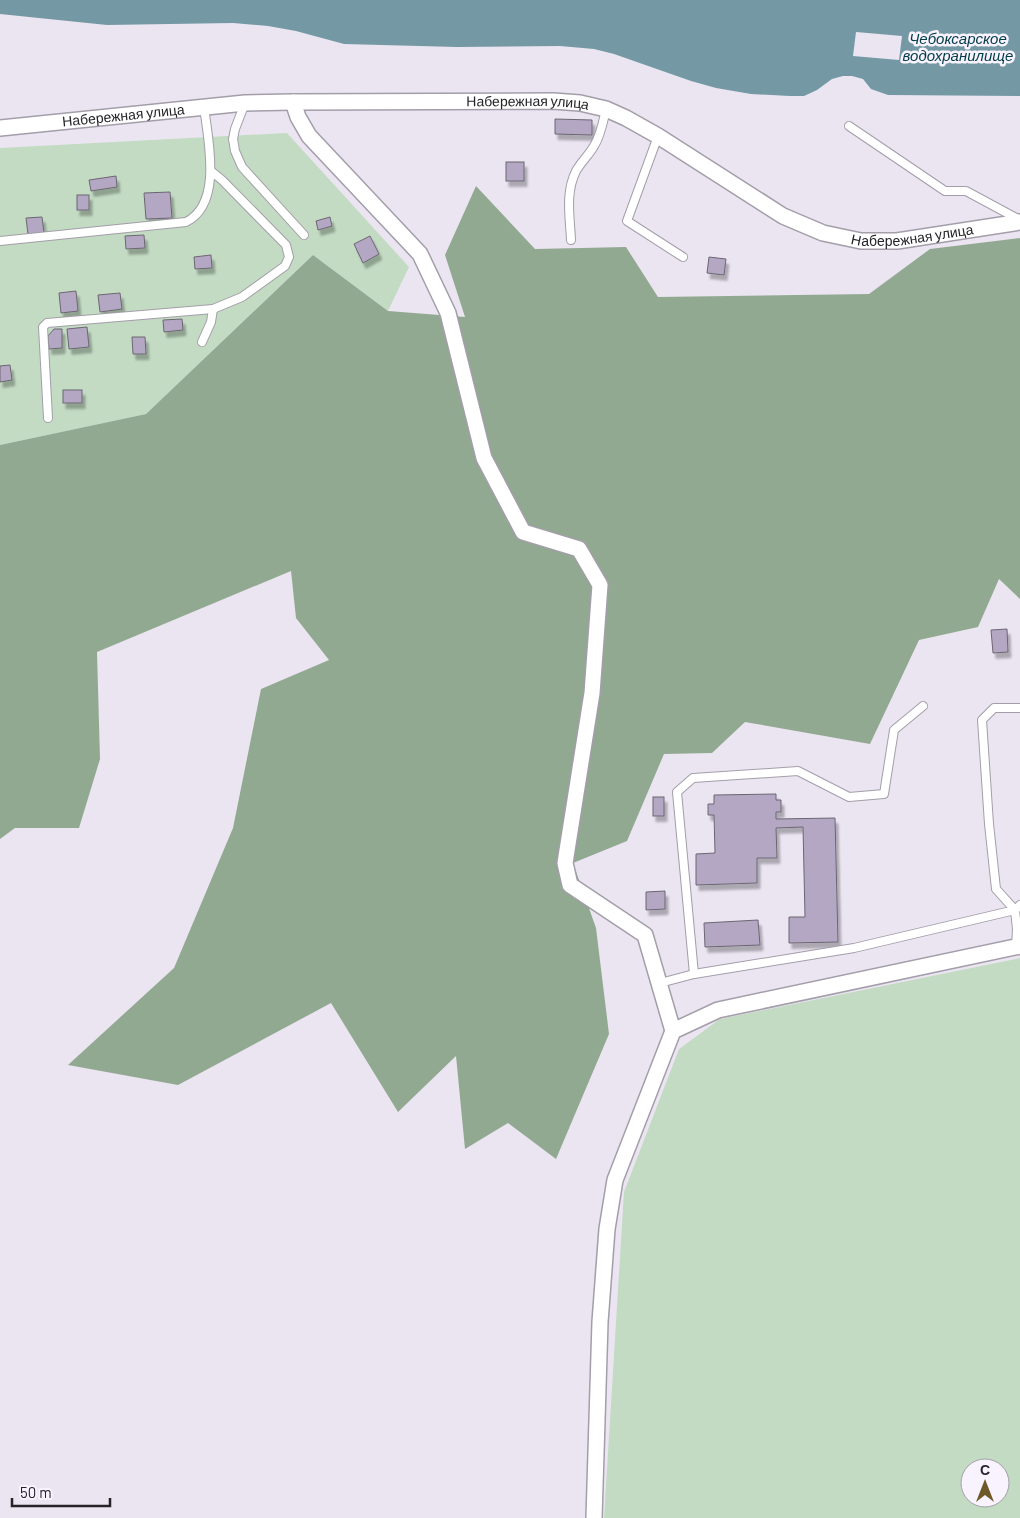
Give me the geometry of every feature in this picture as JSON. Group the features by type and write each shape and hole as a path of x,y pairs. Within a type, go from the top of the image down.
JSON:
{"street":[{"name":"Набережная улица","path":"0,128 246,103 554,101 580,103 606,109 626,118 658,136 783,216 824,233 861,241 897,242 1020,221"},
{"path":"293,102 298,117 309,136 420,254 448,313 484,458 524,532 579,549 600,585 592,693 565,863 570,885 645,935 673,1031 615,1180 606,1229 600,1322 594,1518"},
{"path":"673,1031 718,1010 1018,946"}],"lane":[{"path":"246,103 235,129 233,139 235,151 242,167 304,235"},
{"path":"0,240 186,222 192,219 203,206 208,192 211,171 204,107"},
{"path":"571,240 568,202 572,182 576,171 595,144 601,131 606,109"},
{"path":"849,126 945,191 966,191 1020,221"},
{"path":"658,136 627,221 683,257"},
{"path":"48,418 43,327 47,323 213,309 242,297 285,266 289,257 286,245 211,171"},
{"path":"202,342 212,322 213,309"},
{"path":"694,974 677,792 693,778 798,771 849,797 884,794 894,730 923,706"},
{"path":"1018,946 1017,907 996,889 989,824 982,720 994,708 1020,708"},
{"path":"660,982 694,974 854,948 1017,907"}],"green space":[{"path":"287,133 409,267 388,311 313,255 146,414 0,445 0,148"},
{"path":"476,186 535,249 626,247 658,297 869,294 930,249 1020,238 1020,599 999,579 978,627 919,640 870,744 745,722 712,753 664,754 627,841 573,863 596,928 609,1034 556,1159 508,1123 465,1149 456,1056 398,1112 331,1003 178,1085 68,1065 174,968 233,828 261,689 329,660 296,618 291,571 97,652 100,759 79,828 15,828 0,839 0,445 146,414 313,255 388,311 465,317 445,255"},
{"path":"1020,958 1020,1518 604,1518 624,1192 679,1049 720,1019"}],"water":[{"name":"Чебоксарское водохранилище","path":"0,0 1020,0 1020,96 888,95 871,89 863,79 852,76 832,79 817,90 804,96 751,94 716,88 691,81 614,54 594,49 560,46 457,47 344,44 296,31 233,23 107,25 0,14"}],"pier":[{"path":"856,32 902,36 899,60 853,56"}],"building":[{"path":"555,119 592,120 592,135 555,134"},
{"path":"506,162 524,162 524,181 506,181"},
{"path":"116,176 117,187 91,191 89,180"},
{"path":"170,192 172,218 146,219 144,193"},
{"path":"77,195 89,195 89,210 77,210"},
{"path":"42,217 44,233 28,234 26,218"},
{"path":"330,217 332,226 318,230 316,221"},
{"path":"144,235 145,248 126,249 125,236"},
{"path":"370,236 379,254 363,263 354,244"},
{"path":"211,255 212,268 195,269 194,257"},
{"path":"709,257 726,259 724,275 707,273"},
{"path":"76,291 78,311 61,313 59,293"},
{"path":"120,293 122,309 100,312 98,295"},
{"path":"182,319 183,330 164,332 163,320"},
{"path":"87,327 89,347 69,349 67,329"},
{"path":"54,329 62,329 62,348 49,349 48,336"},
{"path":"132,337 145,337 146,354 133,354"},
{"path":"10,365 12,380 0,382 0,366"},
{"path":"63,390 82,390 82,403 63,403"},
{"path":"1007,629 1008,652 993,653 991,630"},
{"path":"776,794 776,800 781,800 781,812 776,812 776,819 835,818 838,942 789,943 789,917 805,917 803,827 776,828 777,858 757,858 757,883 696,885 696,854 715,853 714,815 708,815 708,804 714,804 714,795"},
{"path":"653,797 664,797 664,816 653,816"},
{"path":"665,891 665,909 646,910 646,892"},
{"path":"758,920 760,945 705,947 704,923"}]}
